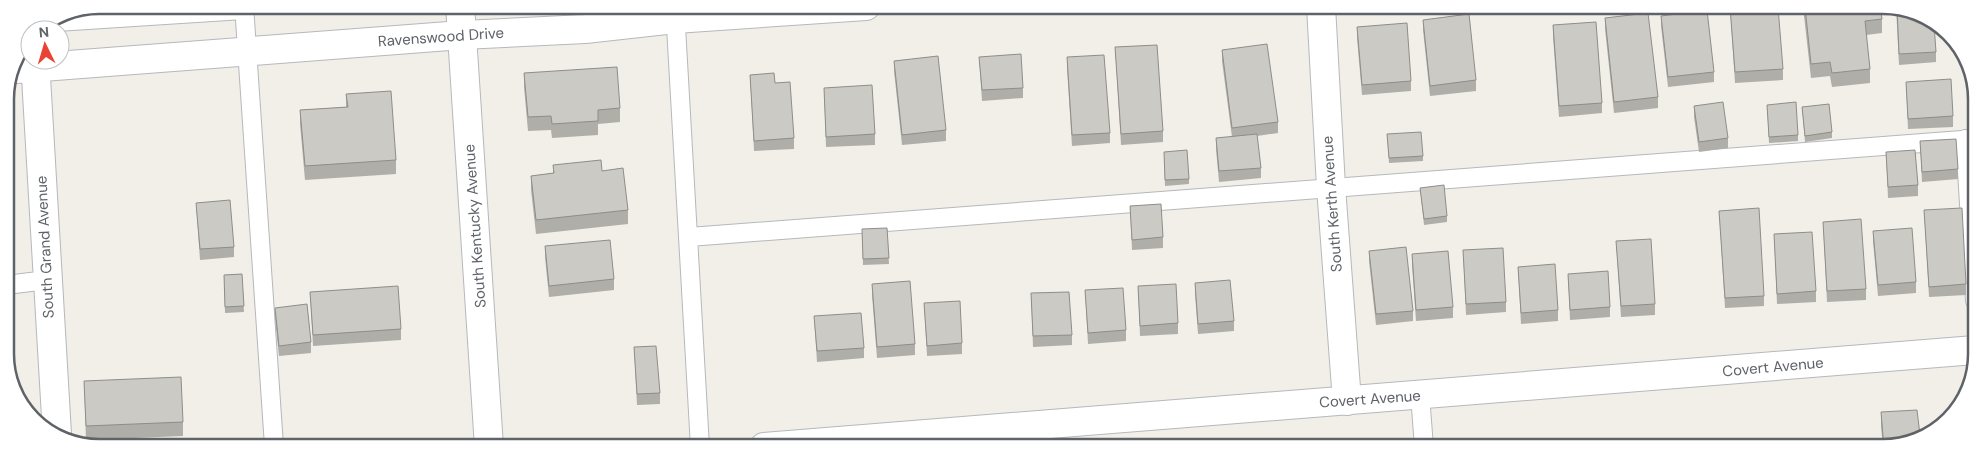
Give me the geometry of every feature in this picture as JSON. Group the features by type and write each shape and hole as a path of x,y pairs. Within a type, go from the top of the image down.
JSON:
{"street":[{"path":"81,15 103,14"},
{"name":"South Kentucky Avenue","path":"461,14 488,439"},
{"name":"Ravenswood Drive","path":"70,63 247,52 462,35 585,29 664,14"},
{"name":"South Kerth Avenue","path":"1321,14 1331,187 1347,401"},
{"name":"South Grand Avenue","path":"29,70 47,280 57,428"},
{"name":"Covert Avenue","path":"865,439 1968,351"}],"lane":[{"path":"245,14 274,439"},
{"path":"675,14 700,439"},
{"path":"689,237 1968,139"},
{"path":"14,284 47,280"},
{"path":"1420,395 1423,439"}],"building":[{"path":"1469,14 1476,80 1430,86 1423,20"},
{"path":"1648,14 1658,97 1614,102 1605,18"},
{"path":"1707,14 1714,72 1668,77 1661,16"},
{"path":"1731,14 1779,14 1783,69 1735,72"},
{"path":"1806,14 1881,14 1882,19 1865,21 1870,69 1832,73 1830,62 1811,64"},
{"path":"1897,15 1916,20 1934,31 1936,52 1899,54"},
{"path":"1596,22 1602,103 1559,106 1553,25"},
{"path":"1407,23 1411,81 1362,85 1357,27"},
{"path":"1267,44 1278,122 1232,128 1222,50"},
{"path":"1157,45 1163,131 1121,134 1115,47"},
{"path":"1021,54 1023,88 982,90 979,57"},
{"path":"1104,55 1110,133 1072,135 1067,57"},
{"path":"938,56 946,130 902,135 894,61"},
{"path":"617,67 620,108 598,110 598,121 552,124 551,116 528,117 524,73"},
{"path":"774,73 775,83 790,82 794,138 754,141 750,75"},
{"path":"1951,79 1953,116 1908,119 1906,82"},
{"path":"872,85 875,134 826,137 824,88"},
{"path":"391,91 396,160 305,166 300,110 348,107 346,94"},
{"path":"1723,102 1728,138 1699,142 1694,106"},
{"path":"1796,102 1798,135 1769,137 1767,105"},
{"path":"1829,104 1832,132 1805,136 1802,107"},
{"path":"1421,132 1423,156 1389,158 1387,134"},
{"path":"1257,134 1261,168 1219,171 1216,138"},
{"path":"1956,139 1958,169 1922,172 1920,141"},
{"path":"1187,150 1189,179 1165,180 1164,152"},
{"path":"1915,150 1918,185 1888,187 1886,152"},
{"path":"601,160 602,171 623,168 628,210 536,220 531,176 554,173 553,165"},
{"path":"1444,185 1447,216 1424,219 1420,188"},
{"path":"230,200 234,247 200,249 196,203"},
{"path":"1161,204 1163,237 1132,240 1130,206"},
{"path":"1759,208 1764,296 1725,298 1719,211"},
{"path":"1962,208 1966,284 1929,287 1924,210"},
{"path":"1861,219 1866,289 1827,291 1823,222"},
{"path":"887,228 889,258 863,259 862,229"},
{"path":"1912,228 1916,282 1878,285 1873,231"},
{"path":"1812,232 1816,291 1777,294 1774,234"},
{"path":"1651,239 1655,304 1621,306 1616,241"},
{"path":"610,240 614,279 549,286 545,246"},
{"path":"1406,247 1413,311 1376,314 1369,251"},
{"path":"1503,248 1506,302 1466,304 1463,250"},
{"path":"1448,251 1453,307 1416,310 1412,254"},
{"path":"1555,264 1558,310 1521,313 1518,267"},
{"path":"1608,271 1610,307 1570,310 1568,274"},
{"path":"242,274 244,306 225,307 224,275"},
{"path":"1230,280 1234,321 1198,324 1195,283"},
{"path":"910,281 915,344 877,347 872,284"},
{"path":"1176,284 1178,323 1140,326 1138,286"},
{"path":"398,286 401,329 313,335 310,292"},
{"path":"1123,288 1126,330 1088,333 1085,290"},
{"path":"1069,292 1072,335 1033,336 1031,293"},
{"path":"960,301 962,343 927,346 924,303"},
{"path":"307,304 311,342 279,346 275,308"},
{"path":"861,313 864,348 817,351 814,316"},
{"path":"656,346 660,393 637,394 634,347"},
{"path":"181,377 183,422 86,426 84,381"},
{"path":"1917,410 1920,431 1905,436 1883,439 1881,412"}]}
